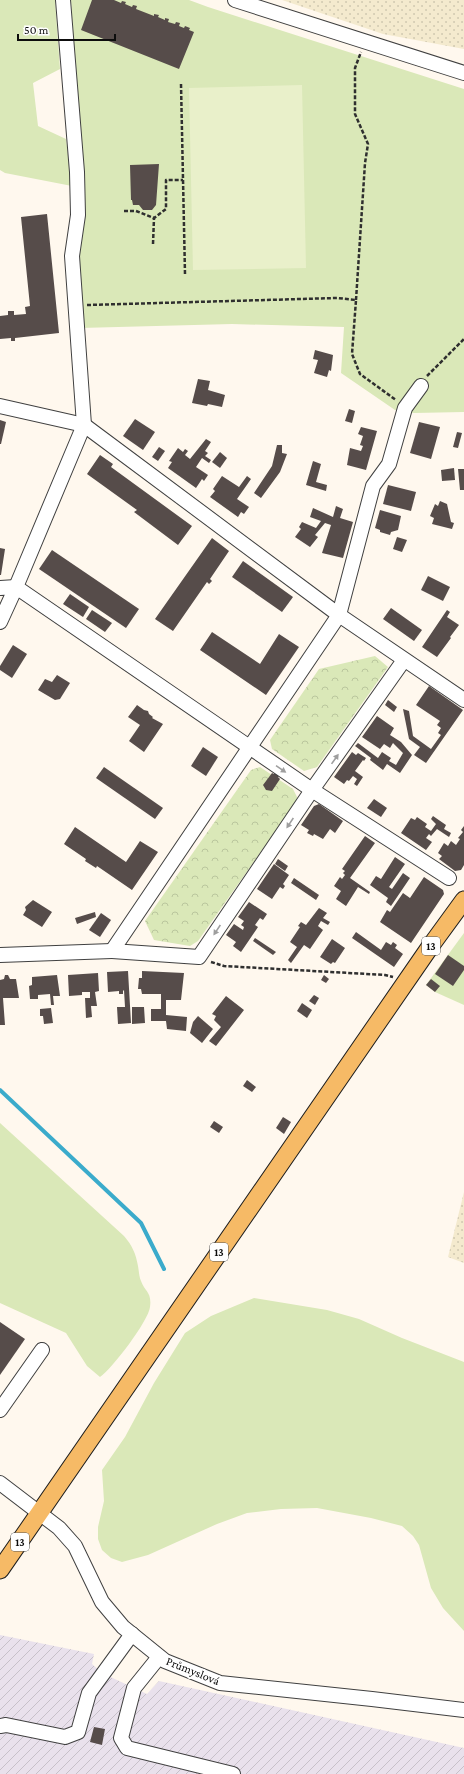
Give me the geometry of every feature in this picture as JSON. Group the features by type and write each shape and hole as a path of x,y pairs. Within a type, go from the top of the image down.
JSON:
{"main road":[{"name":"13","path":"0,1570 407,980 464,900"}],"street":[{"path":"0,622 84,425 72,256 78,215 77,172 63,0"},
{"path":"235,0 464,73"},
{"path":"112,951 339,615 373,486 390,464 405,408 421,386"},
{"path":"0,406 84,425 339,615 464,700"},
{"path":"0,588 16,587 312,790 449,878"},
{"path":"0,955 112,951 199,957 312,790 404,660"},
{"path":"0,1410 42,1350"},
{"name":"Průmyslová","path":"0,1483 59,1528 75,1546 102,1602 123,1627 165,1661 220,1683 464,1710"},
{"path":"0,1726 6,1725 65,1737 78,1732 88,1693 132,1634"},
{"path":"159,1657 134,1688 122,1738 126,1748 233,1774"}],"path":[{"path":"364,41 355,68 355,114 368,144 365,163 352,354 360,374 380,387 405,408"},
{"path":"181,84 185,274"},
{"path":"154,218 166,209 166,180 183,180"},
{"path":"124,211 136,211 154,218"},
{"path":"153,244 154,218"},
{"path":"75,306 337,298 356,300"},
{"path":"421,386 427,376 464,340"},
{"path":"199,957 224,966 385,975 407,980"}],"shaded area":[{"path":"282,0 464,0 464,49 383,34"},
{"path":"464,1192 464,1263 448,1257"},
{"path":"0,1635 94,1654 92,1664 102,1673 147,1694 159,1681 464,1748 464,1774 0,1774"}],"green space":[{"path":"0,0 55,0 60,69 33,83 38,126 66,139 72,186 5,173 0,170"},
{"path":"71,0 189,0 464,89 464,412 414,413 395,410 341,373 344,327 232,324 80,328 79,256 84,220"},
{"path":"302,85 306,268 193,270 189,88"},
{"path":"375,656 388,667 317,767 304,771 272,749 270,740 319,669"},
{"path":"260,767 293,789 298,799 198,941 190,946 154,940 145,921 251,770"},
{"path":"464,933 464,1005 435,992 426,985"},
{"path":"0,1123 124,1236 135,1254 140,1279 150,1298 150,1307 137,1333 113,1365 100,1377 87,1366 66,1333 0,1303"},
{"path":"254,1298 327,1310 359,1319 402,1338 464,1362 464,1631 443,1608 431,1588 419,1545 413,1536 402,1526 371,1518 317,1508 281,1509 247,1513 217,1524 148,1555 122,1562 111,1558 102,1550 98,1539 98,1527 104,1501 102,1470 125,1437 154,1383 185,1333 211,1316"}],"building":[{"path":"92,0 114,0 121,3 122,1 126,2 125,4 132,7 133,5 137,6 136,9 154,16 154,14 159,15 158,17 165,20 165,18 169,19 168,22 175,24 176,22 180,23 179,26 190,28 189,30 194,32 179,69 81,30"},
{"path":"159,164 156,205 152,210 143,210 139,205 133,205 131,200 130,165"},
{"path":"47,214 59,333 15,338 15,341 11,341 11,338 0,339 0,316 8,315 8,311 14,311 14,315 26,314 25,307 30,306 21,217"},
{"path":"315,350 333,355 331,371 329,370 327,377 314,373 318,360 313,359"},
{"path":"198,379 210,381 208,390 225,395 222,407 192,403"},
{"path":"349,409 355,411 352,423 345,421"},
{"path":"135,419 155,432 143,450 123,436"},
{"path":"0,420 6,422 1,444 0,444"},
{"path":"419,422 440,427 431,459 410,453"},
{"path":"361,427 377,431 366,470 347,465 350,448 361,451 363,446 360,445 363,436 358,434"},
{"path":"457,432 462,433 458,448 453,447"},
{"path":"206,439 211,442 205,451 208,453 205,456 211,460 209,463 202,458 196,467 208,475 204,481 202,479 196,488 168,468 172,462 169,461 178,448 183,452 185,449 188,451 185,455 190,459"},
{"path":"277,445 282,445 282,453 287,454 280,472 261,498 254,493 272,466"},
{"path":"159,447 165,451 158,461 152,457"},
{"path":"220,452 227,458 220,468 212,462"},
{"path":"100,455 113,464 111,467 192,526 178,545 134,512 137,510 87,474"},
{"path":"313,461 321,464 316,482 327,485 326,491 306,485"},
{"path":"454,468 455,480 442,481 441,470"},
{"path":"458,469 464,469 464,490 460,490"},
{"path":"222,476 239,487 247,476 251,479 237,499 249,507 244,514 241,512 238,517 210,497 215,491 213,489"},
{"path":"388,485 416,492 411,511 383,504"},
{"path":"440,501 447,504 451,522 454,523 452,529 432,524 434,518 430,516 435,504 438,506"},
{"path":"336,506 343,509 340,518 353,522 343,558 322,553 331,525 325,523 315,535 318,537 310,547 295,537 301,529 299,527 302,522 316,528 321,521 310,517 313,508 333,517"},
{"path":"380,510 401,516 398,530 391,532 390,535 380,532 380,530 375,528"},
{"path":"397,537 407,540 402,552 393,549"},
{"path":"212,538 229,551 210,579 212,581 209,584 207,582 173,631 155,619"},
{"path":"0,548 5,549 1,575 0,575"},
{"path":"52,550 139,609 126,628 39,569"},
{"path":"243,561 293,597 282,612 232,577"},
{"path":"428,576 450,587 443,601 421,590"},
{"path":"70,594 89,607 83,617 63,604"},
{"path":"391,608 422,630 414,641 383,619"},
{"path":"92,610 112,623 105,632 86,619"},
{"path":"447,610 450,612 447,617 459,625 437,657 422,647"},
{"path":"212,632 260,664 279,634 299,647 266,695 200,650"},
{"path":"13,645 27,654 12,678 0,670 0,666"},
{"path":"57,675 70,683 60,699 55,700 38,690 45,679 52,682"},
{"path":"429,686 463,710 426,763 414,755 420,747 409,739 403,709 409,711 413,736 431,749 441,735 438,733 441,728 437,725 440,721 416,705"},
{"path":"388,700 397,707 394,712 385,705"},
{"path":"137,705 148,711 153,717 152,718 163,724 144,752 129,741 140,725 128,717"},
{"path":"377,716 394,728 390,735 401,742 412,755 400,773 387,764 383,770 370,760 371,758 355,746 358,743 378,758 382,752 391,758 389,761 396,765 403,753 393,743 390,748 384,744 380,749 362,737"},
{"path":"203,747 218,757 206,776 191,766"},
{"path":"352,752 356,755 358,753 366,758 355,771 363,777 357,786 354,784 357,779 353,776 344,784 334,777"},
{"path":"104,767 163,808 155,819 96,778"},
{"path":"276,772 280,775 278,777 280,779 272,791 266,790 263,785 272,773 274,774"},
{"path":"374,799 387,808 381,817 367,808"},
{"path":"319,804 343,821 335,833 330,829 323,839 314,834 313,836 307,833 309,830 301,825 314,806"},
{"path":"433,816 446,825 444,829 451,833 449,837 437,829 431,836 429,834 426,838 432,842 426,850 401,833 411,818 415,820 417,817 427,824 425,827 431,831 436,824 431,819"},
{"path":"464,826 464,865 461,870 455,871 439,859 442,856 438,853 444,843 448,846 451,841 456,845 460,839 458,838 463,832 461,830"},
{"path":"75,827 126,862 140,841 158,852 132,890 97,866 96,868 85,861 86,859 64,844"},
{"path":"365,836 375,843 350,878 370,892 369,894 358,887 346,906 336,899 341,891 334,886 340,877 342,879 345,875 343,873 345,871 342,869"},
{"path":"395,857 405,864 389,887 392,889 403,873 410,878 391,906 386,902 388,898 370,885 376,876 381,879"},
{"path":"278,859 288,866 285,871 275,864"},
{"path":"274,864 289,875 283,884 285,886 283,889 280,887 272,899 257,889"},
{"path":"424,877 443,890 444,894 411,943 380,922 387,910 390,912 403,893 410,898"},
{"path":"294,878 319,895 316,900 291,883"},
{"path":"33,900 52,912 42,927 23,915 26,910 25,907"},
{"path":"249,902 267,914 263,920 260,918 255,925 258,927 241,952 233,946 236,942 226,935 234,924 243,930 244,927 241,925 244,921 238,917"},
{"path":"319,908 327,913 323,918 330,922 328,925 321,921 318,926 323,930 310,949 304,945 291,963 288,960 297,947 290,942 300,927 298,926 301,922 306,925"},
{"path":"95,912 96,917 77,924 75,918"},
{"path":"101,913 111,920 100,937 89,930"},
{"path":"356,932 381,950 386,942 391,945 393,942 397,945 395,948 403,954 394,967 352,938"},
{"path":"255,938 276,952 273,955 253,941"},
{"path":"332,939 345,948 335,963 333,962 331,964 320,957"},
{"path":"448,955 464,966 464,970 453,986 435,974"},
{"path":"128,971 131,1023 118,1024 117,1007 125,1007 124,990 123,994 119,994 119,991 108,992 107,972"},
{"path":"142,971 184,973 181,1000 166,1000 166,1015 187,1017 186,1031 167,1029 166,1021 151,1021 151,1009 161,1009 161,994 142,994 141,989 138,989 139,978 142,978"},
{"path":"98,973 99,991 95,992 97,1006 91,1006 92,1017 86,1018 85,998 90,998 90,992 82,992 82,995 69,996 68,975"},
{"path":"5,975 8,975 10,979 16,979 19,998 3,998 5,1025 0,1025 0,980 4,979"},
{"path":"57,975 60,996 53,996 54,1005 51,1005 50,994 38,995 38,999 30,999 29,986 32,985 32,977"},
{"path":"324,975 329,979 326,983 321,980"},
{"path":"431,979 440,986 435,992 426,985"},
{"path":"314,995 319,998 315,1005 309,1001"},
{"path":"226,996 244,1010 216,1046 209,1041 221,1027 214,1020 216,1016 212,1014"},
{"path":"302,1003 312,1010 307,1018 297,1011"},
{"path":"132,1007 144,1007 145,1023 132,1024"},
{"path":"51,1008 53,1023 44,1024 43,1016 40,1016 40,1009"},
{"path":"198,1016 213,1029 202,1043 190,1033 193,1022"},
{"path":"247,1080 256,1087 252,1092 243,1086"},
{"path":"283,1117 291,1122 284,1134 276,1128"},
{"path":"214,1121 223,1127 219,1133 210,1127"},
{"path":"0,1322 25,1339 0,1375"},
{"path":"94,1727 105,1729 102,1745 90,1742"}],"waterway":[{"path":"0,1090 141,1223 164,1269"}]}
